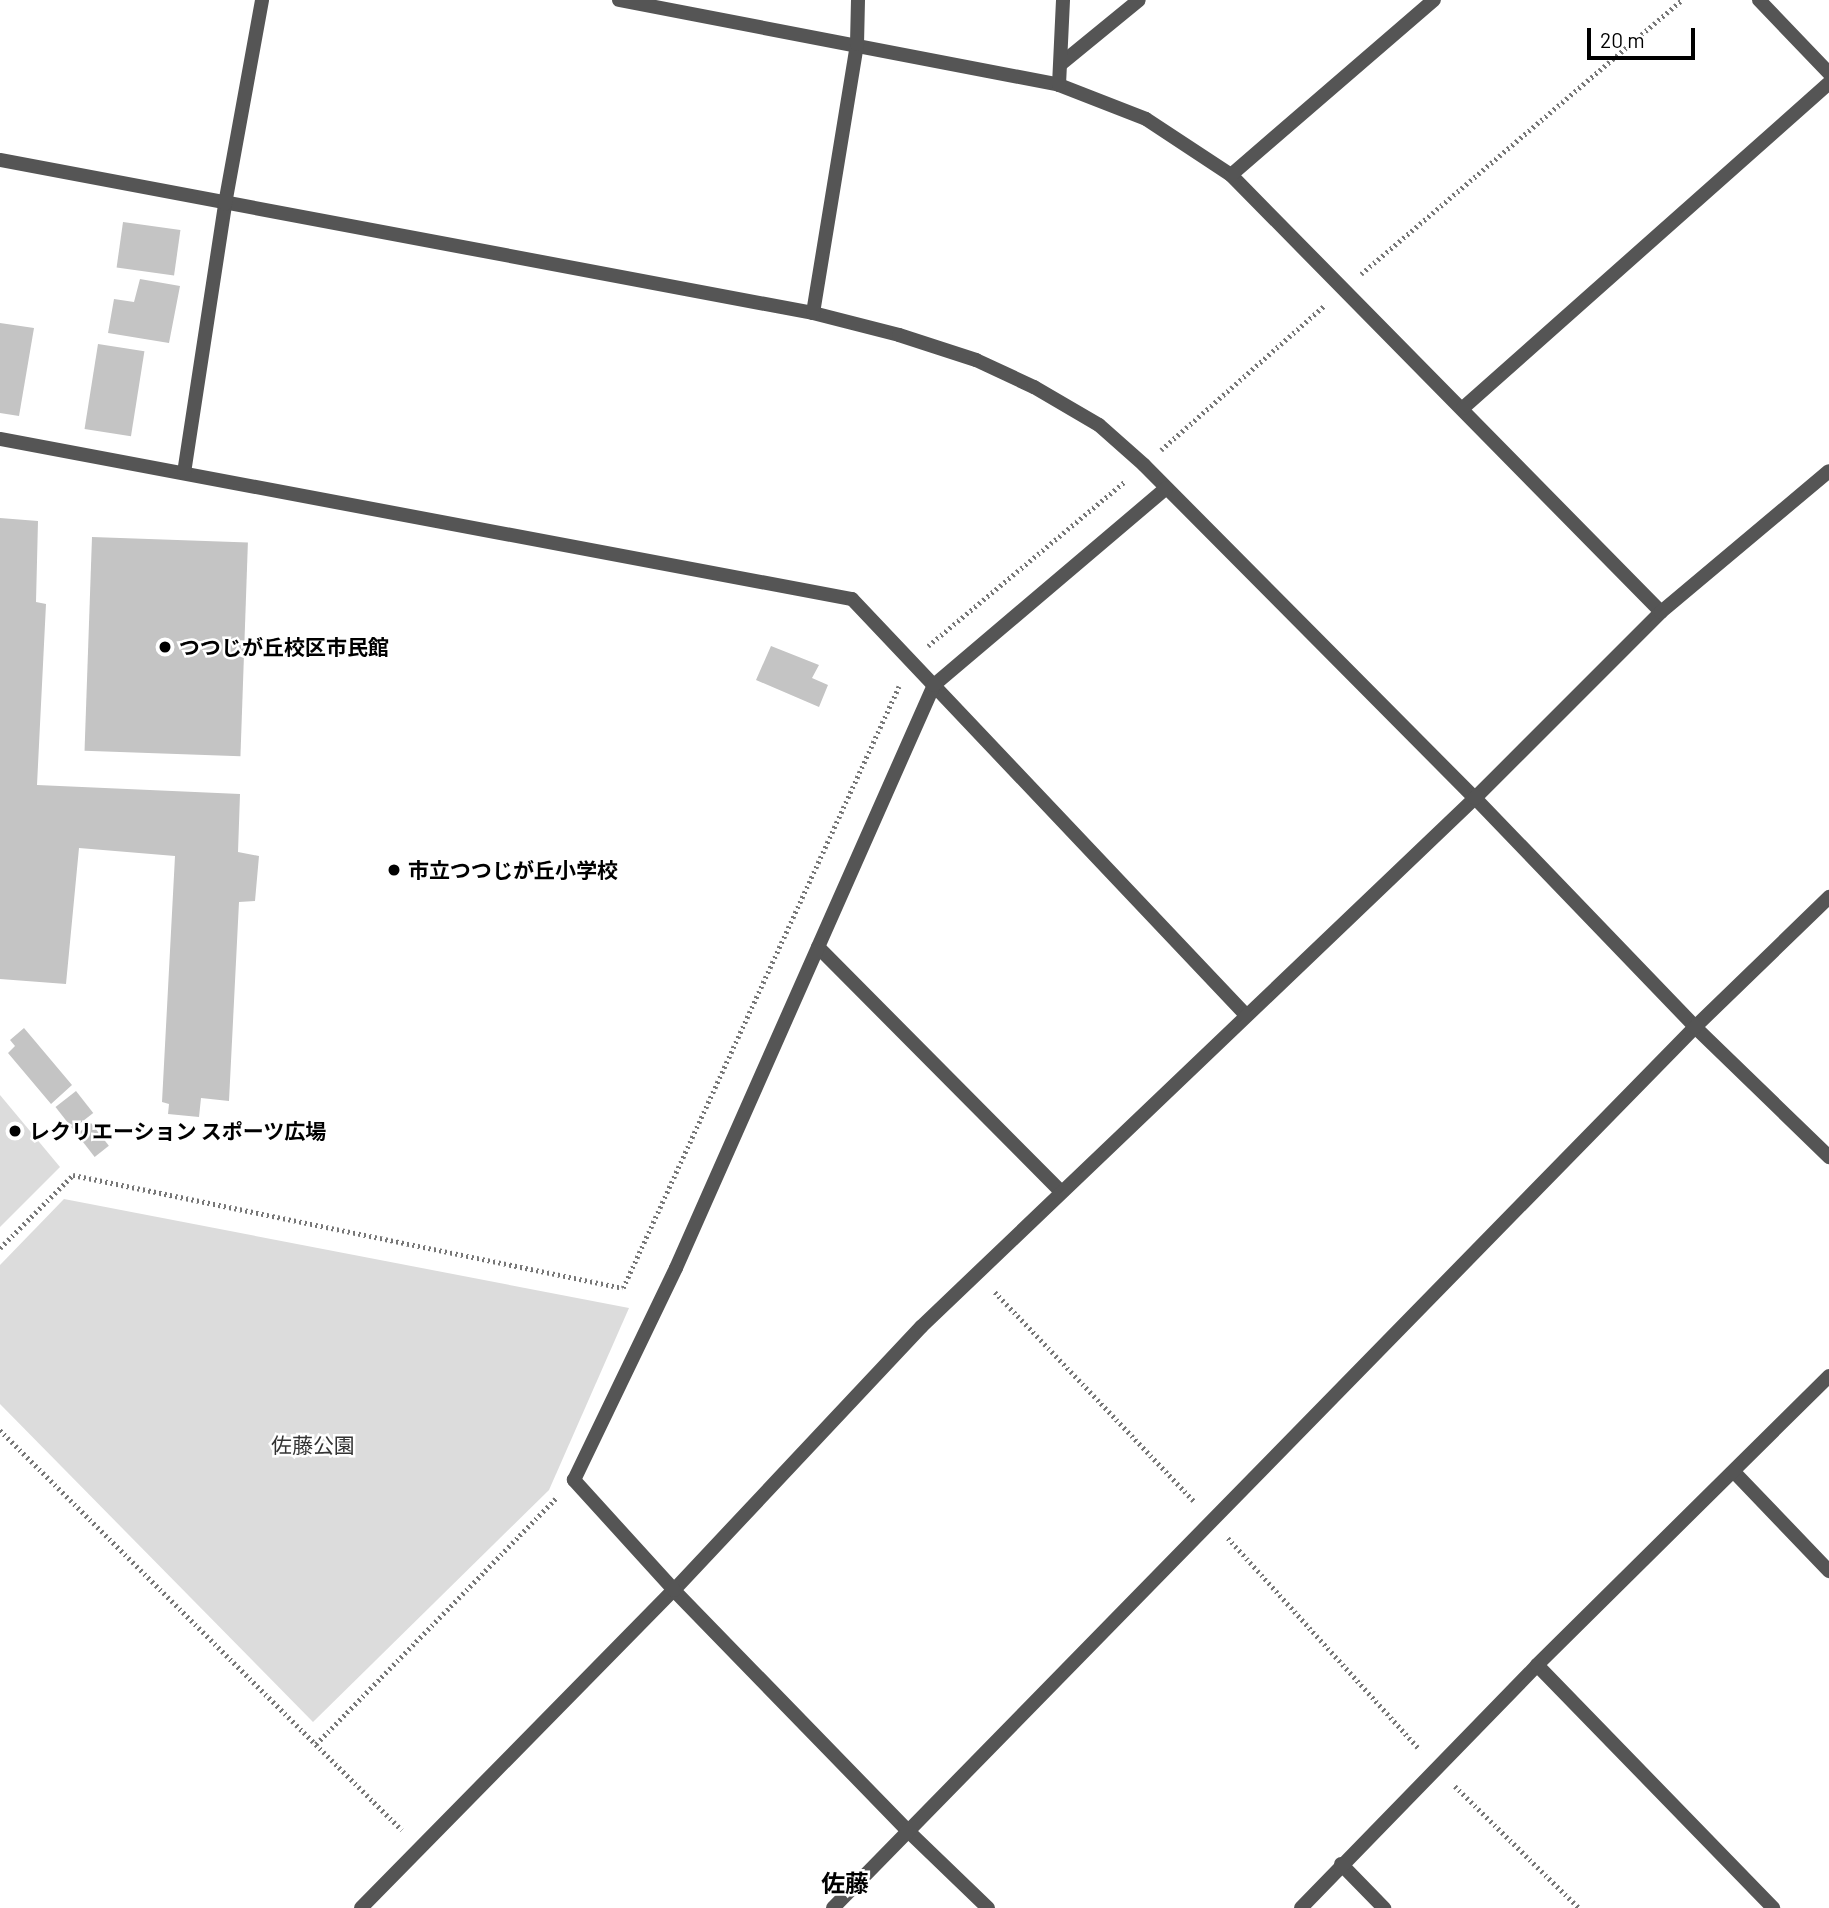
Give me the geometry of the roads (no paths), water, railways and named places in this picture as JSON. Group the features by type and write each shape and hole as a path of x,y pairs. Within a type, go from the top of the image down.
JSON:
{"street":[{"path":"184,473 225,204 262,0"},
{"path":"619,0 1059,85 1146,120 1231,175 1661,612"},
{"path":"813,313 857,44 858,0"},
{"path":"1059,85 1063,0"},
{"path":"1062,63 1139,0"},
{"path":"1231,175 1434,0"},
{"path":"1759,0 1829,73"},
{"path":"1463,408 1829,83"},
{"path":"0,160 813,313 899,335 976,360 1034,387 1099,425 1144,465 1475,798 1695,1027 1829,1157"},
{"path":"0,439 852,599 1247,1015"},
{"path":"361,1908 674,1590 920,1327 1475,798 1661,612 1829,471"},
{"path":"988,1908 908,1831 674,1590 574,1480 676,1268 934,685 1166,488"},
{"path":"833,1908 1214,1522 1695,1027 1829,897"},
{"path":"818,947 1061,1192"},
{"path":"1301,1908 1537,1665 1735,1473 1829,1376"},
{"path":"1735,1473 1829,1570"},
{"path":"1537,1665 1773,1908"},
{"path":"1341,1864 1384,1908"}],"place":[{"name":"つつじが丘校区市民館","path":"165,647"},
{"name":"市立つつじが丘小学校","path":"394,870"},
{"name":"レクリエーション スポーツ広場","path":"15,1131"}],"district":[{"name":"佐藤","path":"845,1883"}],"park label":[{"name":"佐藤公園","path":"313,1445"}]}
